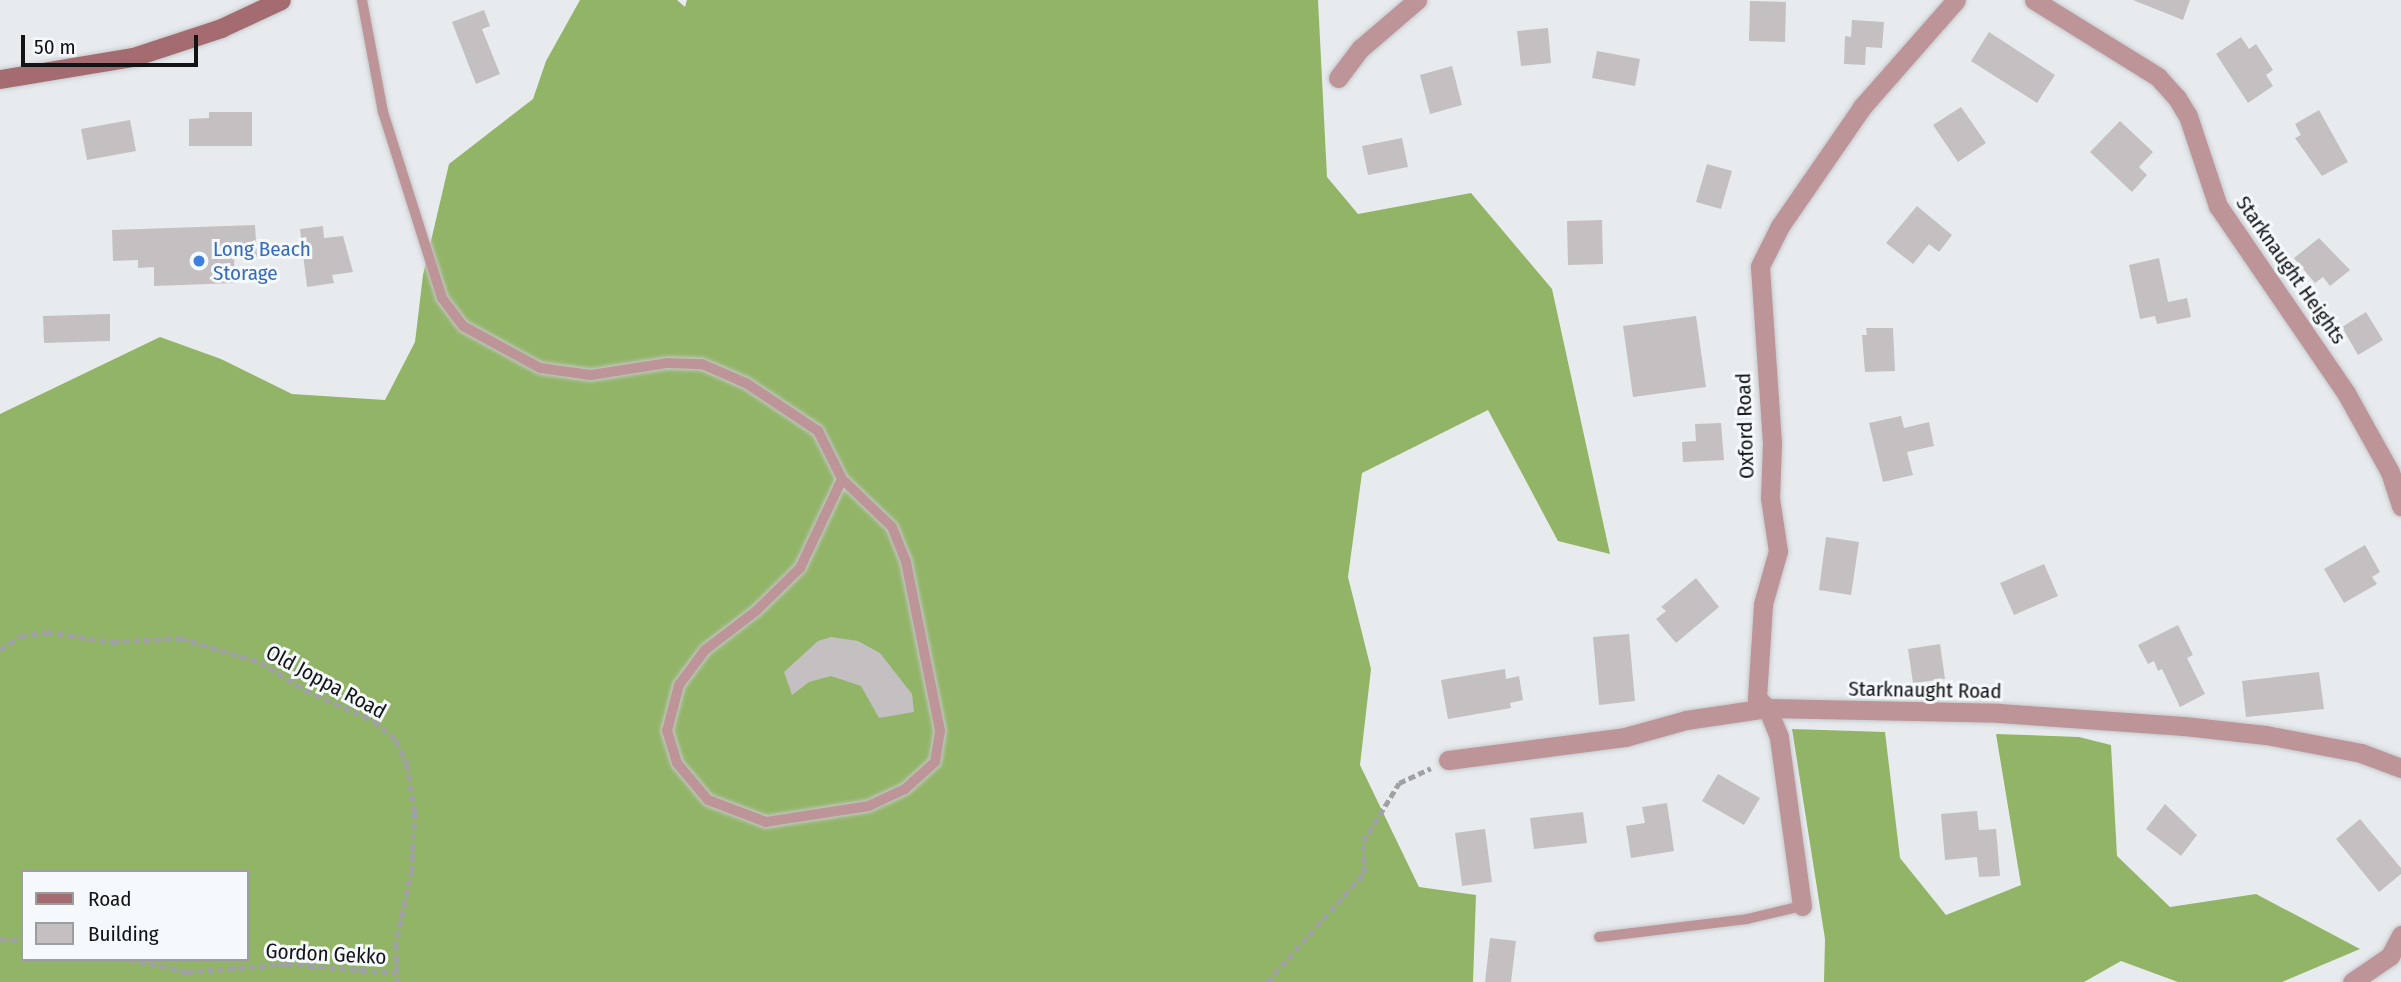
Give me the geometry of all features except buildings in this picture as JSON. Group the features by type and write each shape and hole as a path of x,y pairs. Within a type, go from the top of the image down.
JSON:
{"main road":[{"path":"0,79 133,57 221,28 281,0"}],"street":[{"path":"1338,78 1361,48 1416,0"},
{"name":"Oxford Road","path":"1802,906 1779,737 1767,708 1757,698 1762,618 1778,551 1770,498 1772,443 1760,265 1780,226 1862,107 1956,0"},
{"name":"Starknaught Heights","path":"2034,0 2158,77 2177,98 2188,116 2218,206 2346,393 2390,472 2401,506"},
{"name":"Starknaught Road","path":"1448,760 1625,737 1686,720 1767,708 1999,713 2184,726 2361,753 2401,768"},
{"path":"2352,982 2390,956 2401,935"}],"lane":[{"path":"362,0 383,112 442,298 463,326 540,368 592,375 657,364 702,365 746,383 818,430 842,479 892,527 906,562 940,732 935,762 905,789 869,806 766,822 708,800 677,763 667,731 680,685 705,650 756,611 800,568 842,479"},
{"path":"1600,937 1747,919 1802,906"}],"path":[{"name":"Old Joppa Road","path":"0,650 21,636 47,632 112,642 180,638 260,662 304,690 373,721 396,740 407,764 415,812 412,869 396,945 398,982"},
{"path":"1267,982 1364,873 1363,842 1399,783 1448,760"},
{"path":"0,939 21,940"},
{"name":"Gordon Gekko","path":"139,961 186,972 286,964 397,973"}],"green space":[{"path":"580,0 677,0 685,7 687,0 1318,0 1327,177 1358,214 1471,193 1552,289 1610,554 1558,541 1488,410 1362,473 1348,577 1371,669 1360,765 1419,887 1476,895 1473,982 0,982 0,414 160,337 221,359 292,394 385,400 415,342 423,275 449,164 533,99 546,61"},
{"path":"1792,729 1885,732 1900,858 1946,915 2021,885 1996,734 2079,737 2111,745 2117,856 2170,907 2256,894 2360,949 2282,982 2178,982 2121,961 2084,982 1824,982 1825,939"}],"place":[{"name":"Long Beach Storage","path":"199,261"}]}
